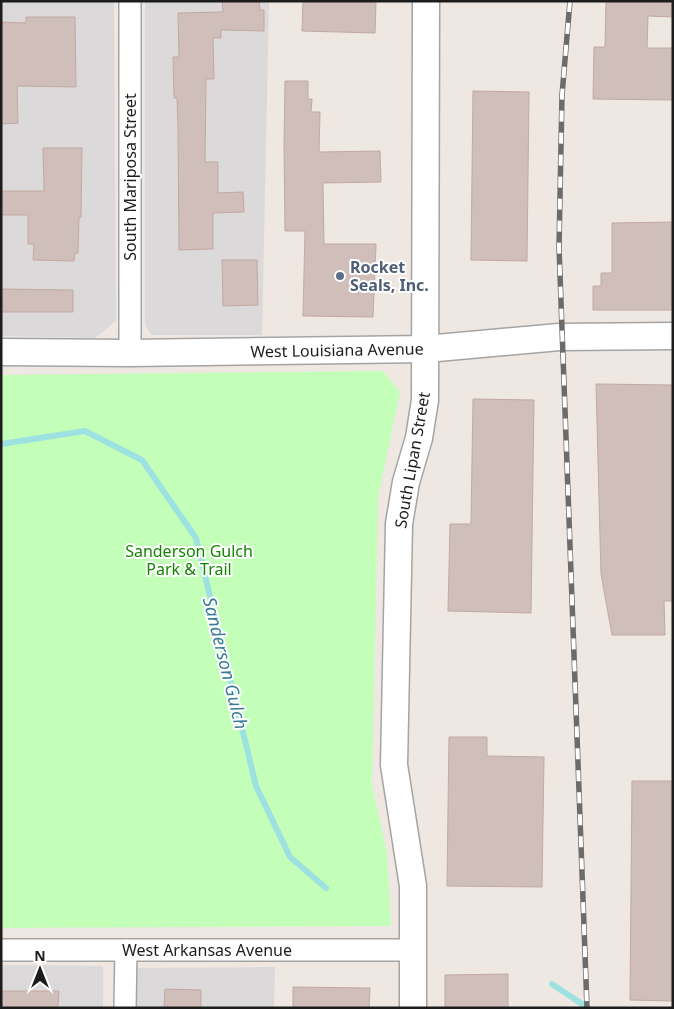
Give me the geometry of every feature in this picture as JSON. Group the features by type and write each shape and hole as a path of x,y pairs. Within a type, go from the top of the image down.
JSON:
{"street":[{"name":"South Mariposa Street","path":"130,1 130,353"},
{"name":"South Lipan Street","path":"413,1008 413,886 394,765 399,534 406,482 418,438 425,400 426,1"},
{"name":"West Louisiana Avenue","path":"1,352 130,353 426,349 559,337 673,336"},
{"name":"West Arkansas Avenue","path":"1,950 413,950"},
{"path":"125,1008 126,950"}],"shaded area":[{"path":"1,1 114,1 116,321 95,338 1,336"},
{"path":"145,1 269,1 262,335 151,335 145,324"},
{"path":"1,965 103,966 103,1008 1,1008"},
{"path":"275,967 274,1008 135,1008 136,968"}],"green space":[{"name":"Sanderson Gulch Park & Trail","path":"383,371 400,392 378,497 372,785 387,853 391,926 1,928 1,375"}],"building":[{"path":"222,1 259,1 260,10 264,10 264,31 221,30 221,38 213,38 214,79 206,79 205,162 218,162 218,193 243,192 244,212 213,213 213,249 179,250 178,125 177,98 174,98 173,57 179,57 178,13 223,12"},
{"path":"303,1 376,1 375,33 302,31"},
{"path":"606,1 673,1 673,17 648,16 647,48 673,48 673,100 593,99 594,47 605,47"},
{"path":"26,17 75,17 76,87 17,86 18,123 1,124 1,22 26,23"},
{"path":"285,81 308,81 308,99 312,99 311,112 320,112 319,152 380,151 381,182 323,183 324,244 376,244 373,317 303,316 305,231 285,231"},
{"path":"473,91 529,92 527,261 471,260"},
{"path":"43,148 82,148 81,217 79,217 78,253 75,253 74,261 33,260 34,244 28,244 28,215 1,215 1,191 44,191"},
{"path":"673,222 673,310 593,310 593,286 601,286 601,273 612,273 612,223"},
{"path":"222,260 257,260 258,305 223,306"},
{"path":"1,289 73,290 73,312 1,312"},
{"path":"596,384 673,385 673,601 664,601 665,635 612,635 601,574"},
{"path":"473,399 534,400 531,613 448,611 450,524 471,524"},
{"path":"449,737 487,737 487,756 544,757 542,887 447,886"},
{"path":"632,781 673,781 673,1001 630,1000"},
{"path":"508,974 508,1008 445,1008 445,975"},
{"path":"293,987 370,988 369,1008 293,1008"},
{"path":"165,989 201,990 201,1008 164,1008"},
{"path":"1,991 59,991 58,1008 1,1008"}],"waterway":[{"name":"Sanderson Gulch","path":"1,444 85,431 142,460 196,538 256,786 290,857 326,888"},
{"name":"Sanderson Gulch","path":"552,984 588,1008"}],"railway":[{"path":"570,1 562,95 559,247 587,1008"}],"place":[{"name":"Rocket Seals, Inc.","path":"340,276"}]}
